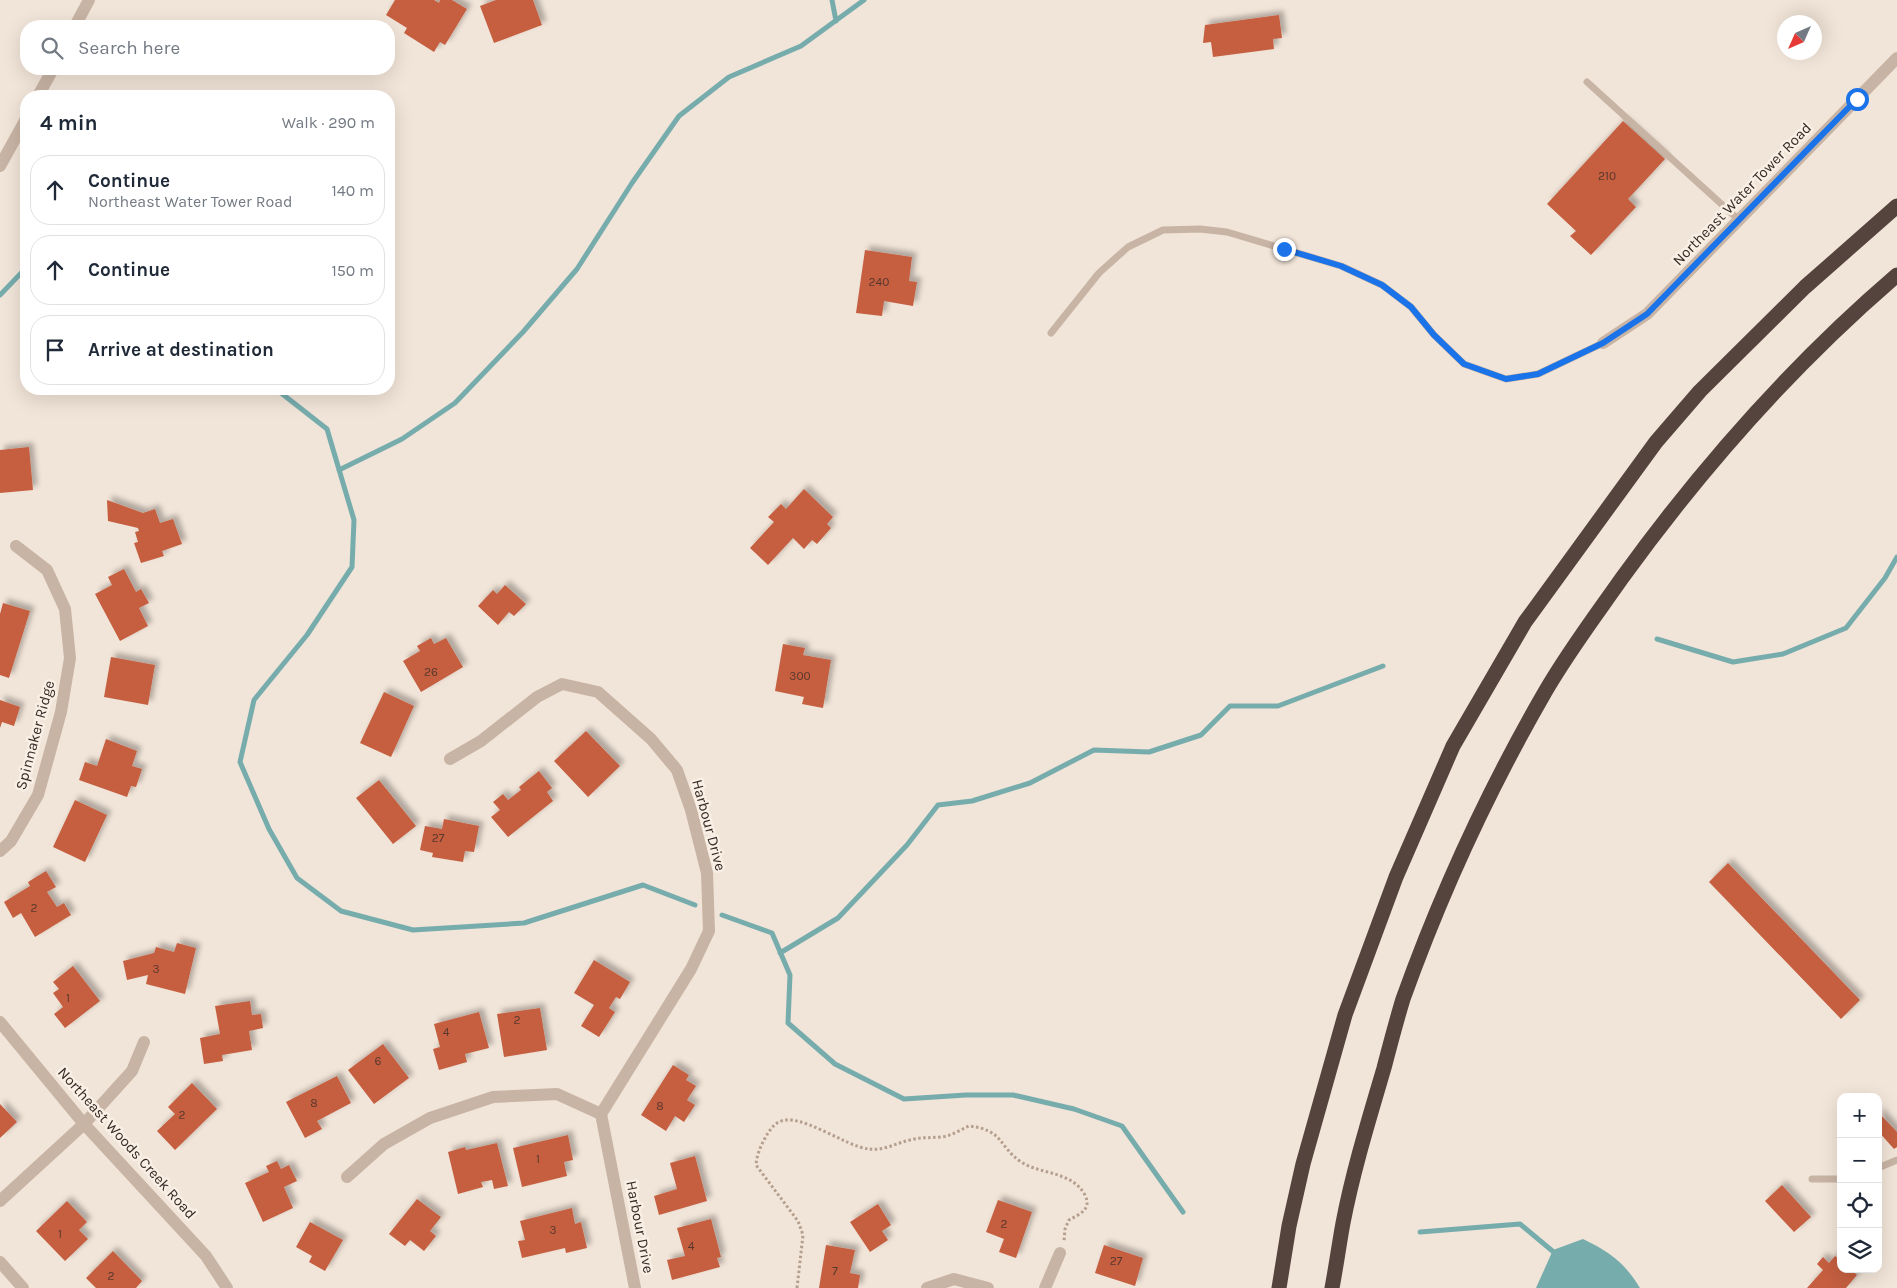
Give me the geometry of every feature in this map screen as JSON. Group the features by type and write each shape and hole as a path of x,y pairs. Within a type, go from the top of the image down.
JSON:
{"highway":[{"path":"1279,1288 1289,1226 1303,1164 1344,1014 1396,877 1453,746 1525,622 1656,442 1700,391 1805,287 1897,206"},
{"path":"1332,1288 1343,1222 1362,1145 1403,1001 1451,876 1518,740 1546,690 1584,632 1641,552 1702,475 1761,405 1852,314 1897,274"}],"street":[{"path":"79,20 89,0"},
{"name":"Northeast Water Tower Road","path":"1603,343 1647,314 1897,58"},
{"path":"41,90 50,75"},
{"path":"0,166 20,130"},
{"name":"Spinnaker Ridge","path":"0,851 11,841 38,795 61,712 70,658 65,610 47,570 16,546"},
{"name":"Harbour Drive","path":"450,759 481,741 537,697 562,684 598,692 651,739 677,770 691,810 707,873 709,931 691,969 601,1114 635,1288"},
{"name":"Northeast Woods Creek Road","path":"0,1022 84,1124 206,1256 227,1288"},
{"path":"0,1201 84,1124 132,1070 144,1042"},
{"path":"347,1177 384,1144 430,1118 493,1097 557,1094 601,1114"},
{"path":"1045,1288 1060,1253"},
{"path":"0,1262 23,1288"},
{"path":"927,1288 954,1279 988,1288"}],"lane":[{"path":"1587,82 1739,220"},
{"path":"1051,333 1099,273 1128,247 1163,230 1200,228 1227,232 1341,266 1382,285 1411,307 1434,335 1464,364 1506,379 1538,374 1603,343"},
{"path":"1882,1166 1897,1160"},
{"path":"1812,1179 1837,1179"}],"path":[{"path":"798,1288 803,1235 801,1228 798,1221 756,1165 763,1141 774,1125 780,1121 792,1121 814,1126 868,1149 881,1149 911,1140 950,1135 969,1126 995,1134 1011,1154 1023,1163 1066,1177 1082,1190 1088,1201 1086,1208 1081,1214 1069,1220 1060,1253"}],"water":[{"path":"1583,1239 1601,1248 1622,1264 1640,1288 1536,1288 1553,1250"}],"building":[{"path":"395,0 434,0 439,3 440,0 452,0 467,9 445,45 440,42 434,52 404,33 407,28 386,15"},
{"path":"496,0 533,0 542,25 494,43 480,6"},
{"path":"1279,15 1282,38 1273,39 1274,49 1213,57 1211,42 1203,43 1205,25"},
{"path":"1623,121 1665,159 1628,199 1636,207 1591,255 1570,236 1576,231 1547,204"},
{"path":"865,250 912,257 909,281 917,282 913,306 884,301 882,316 856,313"},
{"path":"29,447 33,490 0,493 0,450"},
{"path":"804,489 833,517 827,524 831,528 817,544 812,540 804,549 793,538 768,565 750,548 774,522 768,517 781,504 786,509"},
{"path":"107,500 143,513 155,509 160,523 173,519 182,544 162,551 164,556 141,563 134,543 138,542 135,532 139,531 138,528 108,521"},
{"path":"124,569 136,592 141,589 149,603 139,608 148,626 120,641 95,594 112,585 108,577"},
{"path":"505,585 526,604 514,616 509,612 498,625 478,606 493,590 497,594"},
{"path":"3,603 30,611 9,678 0,675 0,614"},
{"path":"431,638 434,644 446,638 463,667 421,692 403,661 420,651 417,646"},
{"path":"783,644 805,648 803,655 831,660 823,708 802,704 804,697 775,691"},
{"path":"111,657 155,665 148,705 104,697"},
{"path":"384,692 414,706 391,757 360,743"},
{"path":"0,700 20,707 14,726 2,722 0,728"},
{"path":"586,731 620,766 588,797 554,761"},
{"path":"106,739 137,751 132,766 142,769 136,787 131,786 127,797 79,780 85,762 97,766"},
{"path":"539,771 552,788 547,792 553,801 508,837 491,817 500,810 493,802 503,794 508,800 521,790 519,787"},
{"path":"379,780 416,826 393,844 356,798"},
{"path":"75,800 107,815 85,862 53,847"},
{"path":"444,819 479,826 474,852 465,851 463,862 432,857 433,853 420,850 425,826 442,829"},
{"path":"1728,863 1860,1000 1841,1019 1709,882"},
{"path":"46,871 56,887 47,892 57,907 64,903 71,915 35,937 21,913 13,918 4,902 30,886 28,882"},
{"path":"177,943 196,948 185,994 146,984 148,975 127,980 123,961 154,953 156,947 174,952"},
{"path":"594,960 630,982 620,999 616,997 609,1008 615,1012 599,1037 581,1026 594,1005 574,993"},
{"path":"73,966 100,1001 65,1028 54,1014 63,1007 53,993 59,989 53,982"},
{"path":"250,1001 252,1015 261,1014 263,1028 249,1031 252,1050 222,1055 223,1061 204,1064 200,1038 220,1034 215,1006"},
{"path":"540,1008 547,1050 504,1057 497,1014"},
{"path":"479,1012 489,1048 465,1054 467,1062 439,1070 433,1049 440,1047 434,1024"},
{"path":"383,1044 409,1078 374,1104 348,1070"},
{"path":"673,1065 689,1075 686,1080 696,1086 687,1100 695,1105 684,1122 675,1116 666,1131 641,1115"},
{"path":"337,1076 351,1103 317,1121 322,1129 305,1138 286,1102"},
{"path":"192,1083 217,1109 175,1150 157,1131 175,1114 168,1107"},
{"path":"0,1104 17,1122 0,1138"},
{"path":"1882,1116 1897,1132 1897,1147 1894,1149 1882,1136"},
{"path":"568,1135 573,1160 564,1162 567,1176 522,1187 513,1148"},
{"path":"497,1143 508,1186 494,1189 492,1180 481,1182 483,1187 458,1194 448,1152 465,1147 466,1150"},
{"path":"695,1156 707,1201 659,1215 654,1196 677,1189 670,1163"},
{"path":"277,1161 281,1169 289,1165 297,1181 284,1187 293,1208 263,1222 245,1183 269,1172 266,1166"},
{"path":"1782,1185 1811,1217 1794,1232 1765,1201"},
{"path":"417,1199 441,1217 430,1231 436,1236 424,1251 410,1240 405,1246 389,1234"},
{"path":"998,1200 1032,1212 1016,1258 999,1252 1004,1239 986,1232"},
{"path":"67,1201 87,1222 79,1230 88,1239 65,1261 36,1231"},
{"path":"878,1204 891,1225 882,1231 888,1240 870,1252 850,1222"},
{"path":"572,1208 575,1224 581,1222 587,1248 566,1253 565,1248 522,1258 518,1241 525,1240 520,1221"},
{"path":"711,1219 721,1257 717,1258 720,1267 672,1280 667,1260 685,1256 677,1228"},
{"path":"310,1222 343,1240 325,1271 309,1262 312,1256 296,1247"},
{"path":"826,1245 855,1250 850,1273 860,1275 858,1288 819,1288"},
{"path":"1104,1245 1143,1258 1135,1286 1095,1273"},
{"path":"113,1251 142,1281 136,1288 96,1288 86,1278"},
{"path":"1835,1256 1837,1258 1837,1273 1855,1273 1857,1275 1846,1288 1807,1288 1823,1270 1817,1264 1823,1257 1829,1263"}],"waterway":[{"path":"832,0 836,21"},
{"path":"339,470 402,439 455,403 523,332 577,269 632,183 679,116 729,77 801,46 864,0"},
{"path":"0,295 20,274"},
{"path":"284,395 327,429 354,520 352,567 307,635 254,700 240,762 269,829 297,878 341,911 413,930 524,923 643,885 695,905"},
{"path":"1657,639 1733,662 1783,654 1846,628 1885,578 1897,557"},
{"path":"780,953 838,918 907,845 938,805 972,801 1030,783 1094,750 1149,752 1201,735 1230,706 1278,706 1383,666"},
{"path":"722,915 772,933 790,975 788,1023 835,1064 904,1099 966,1095 1013,1095 1074,1109 1122,1126 1183,1212"},
{"path":"1420,1232 1520,1224 1556,1254"}],"route":[{"path":"1284,249 1341,266 1382,285 1411,307 1434,335 1464,364 1506,379 1538,374 1603,343 1647,314 1857,99"}]}
